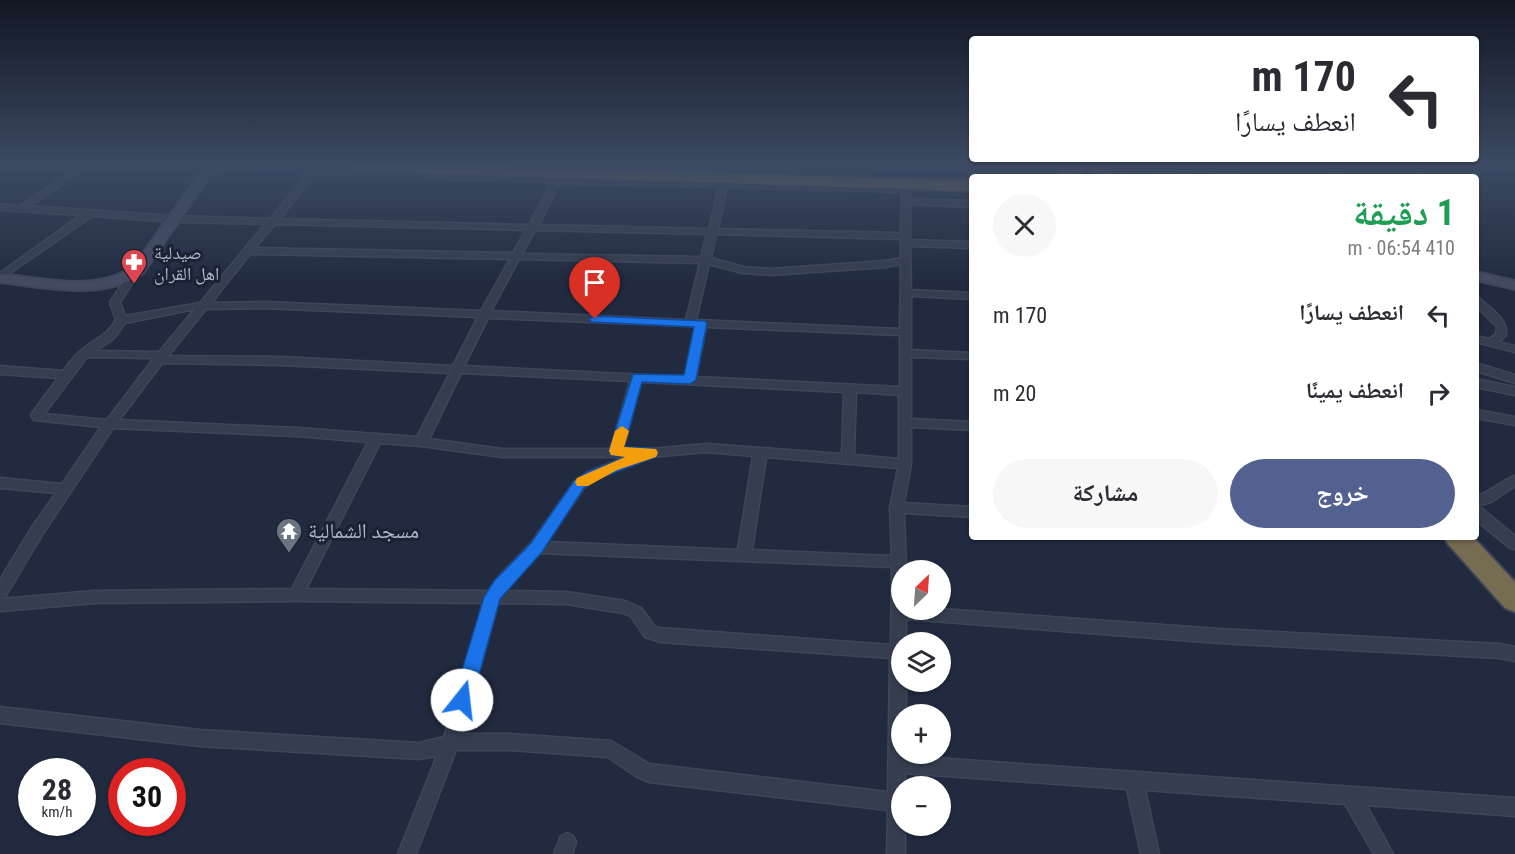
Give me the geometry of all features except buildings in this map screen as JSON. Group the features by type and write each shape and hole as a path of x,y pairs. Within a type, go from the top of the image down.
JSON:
{"highway":[{"path":"1460,540 1515,600"}],"street":[{"path":"21,209 26,206"},
{"path":"121,320 115,302 182,206"},
{"path":"0,593 65,489 110,423 203,305 285,206"},
{"path":"421,442 484,313 544,206"},
{"path":"690,380 695,323 718,206"},
{"path":"899,560 897,508 905,464 906,206"},
{"path":"0,207 174,219 712,231 969,245"},
{"path":"0,278 89,214"},
{"path":"249,251 707,260 743,270 771,272 885,264 906,260"},
{"path":"0,278 99,286 116,284 132,276"},
{"path":"1479,277 1515,285"},
{"path":"906,293 969,296"},
{"path":"905,332 484,313 203,305 121,320 110,337 84,354 37,415 38,417 110,423 421,442 502,453 616,451 651,453 706,448 905,464"},
{"path":"1479,305 1502,327 1501,335 1491,343"},
{"path":"1479,340 1515,349"},
{"path":"905,353 969,356"},
{"path":"84,354 282,361 905,391"},
{"path":"1479,368 1515,379"},
{"path":"0,370 67,375"},
{"path":"616,451 637,377"},
{"path":"1479,384 1515,391"},
{"path":"848,460 850,388"},
{"path":"1479,415 1515,421"},
{"path":"905,423 969,426"},
{"path":"296,595 376,439"},
{"path":"407,854 451,742 492,597 507,577 536,548 579,484 592,475 651,453"},
{"path":"744,557 760,453"},
{"path":"1479,500 1491,497 1500,487 1515,481"},
{"path":"0,483 65,489"},
{"path":"897,508 969,512"},
{"path":"1479,514 1515,544"},
{"path":"536,548 891,562"},
{"path":"0,605 94,597 296,595 566,598 636,612 650,632 660,635 891,651"},
{"path":"951,616 1219,636 1500,651 1514,655"},
{"path":"0,715 200,738 373,749 419,751 437,748 451,742 510,742 596,747 611,750 649,773 891,801"},
{"path":"898,776 898,764 1515,807"},
{"path":"1134,780 1150,854"},
{"path":"1349,794 1384,854"},
{"path":"896,854 897,836"}],"slow traffic":[{"path":"583,482 592,475 651,453 616,451 622,431"}],"place":[{"name":"صيدلية اهل القران","path":"134,285"},
{"name":"مسجد الشمالية","path":"289,554"}],"route":[{"path":"462,700 492,597 499,585 536,548 560,509 579,484 592,475 651,453 616,451 637,377 690,380 701,323 595,319"}]}
